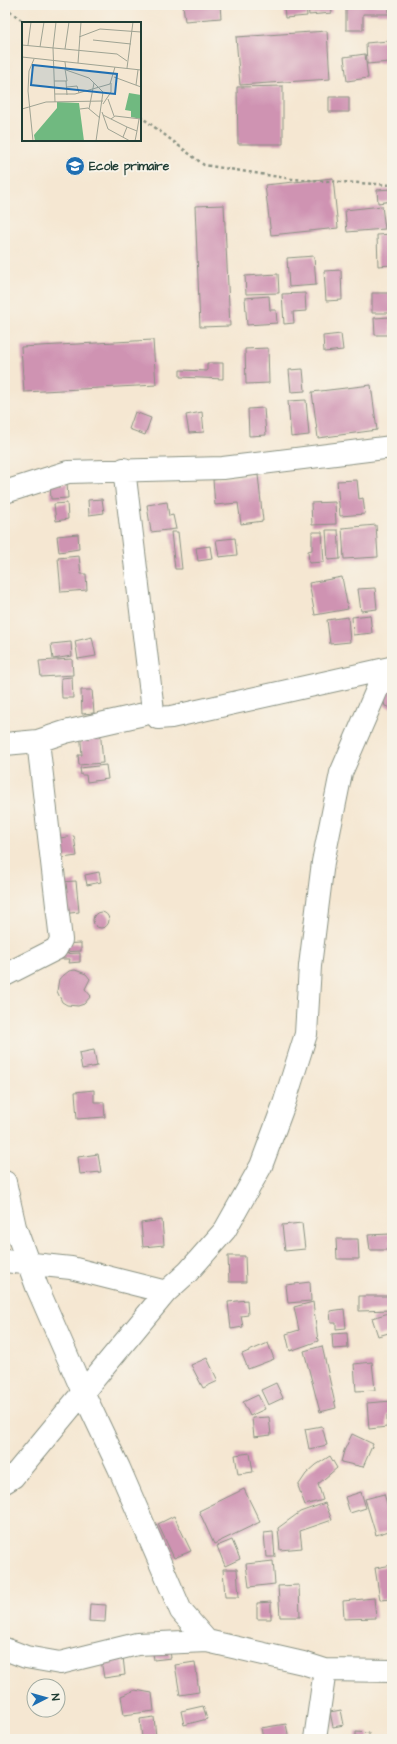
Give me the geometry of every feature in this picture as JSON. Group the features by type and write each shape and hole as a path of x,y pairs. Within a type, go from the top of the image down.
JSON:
{"street":[{"path":"5,492 68,472 124,469 223,468 392,447"},
{"path":"124,469 153,712 158,718 171,717 391,668"},
{"path":"5,1482 13,1477 166,1292 188,1272 225,1230 261,1166 284,1104 306,1034 310,966 323,862 341,773 379,685 391,668"},
{"path":"5,744 38,741 65,732 153,712"},
{"path":"5,975 56,950 61,940 38,741"},
{"path":"5,1182 15,1227 28,1263 83,1392 119,1468 181,1611 207,1641"},
{"path":"5,1261 70,1268 166,1292"},
{"path":"5,1649 26,1658 60,1663 137,1644 207,1641 303,1663 325,1670 392,1671"},
{"path":"315,1739 325,1670"}],"path":[{"path":"5,7 24,22"},
{"path":"141,117 204,165 292,178 392,186"}],"building":[{"path":"183,5 220,5 221,18 185,21"},
{"path":"284,5 306,5 307,16 285,18"},
{"path":"308,5 331,5 332,13 309,15"},
{"path":"346,5 389,5 389,14 363,14 363,30 346,30"},
{"path":"390,5 392,5 392,36 389,36"},
{"path":"327,31 330,79 240,85 236,37"},
{"path":"388,41 390,62 367,64 366,43"},
{"path":"365,54 368,78 347,81 344,57"},
{"path":"283,86 283,144 238,144 237,87"},
{"path":"329,97 349,97 349,112 329,112"},
{"path":"333,178 338,228 271,235 265,185"},
{"path":"392,189 392,201 378,203 377,190"},
{"path":"224,205 230,326 200,327 195,206"},
{"path":"382,206 385,229 347,232 345,210"},
{"path":"392,234 392,265 378,266 377,235"},
{"path":"314,256 316,285 289,287 287,258"},
{"path":"341,270 342,300 326,301 324,271"},
{"path":"278,274 279,293 246,294 245,276"},
{"path":"305,293 306,311 293,312 294,323 284,324 282,294"},
{"path":"372,293 392,293 392,313 372,313"},
{"path":"269,296 270,310 276,310 277,323 247,325 245,298"},
{"path":"390,317 391,335 375,335 374,318"},
{"path":"341,334 343,350 324,352 323,336"},
{"path":"153,340 156,385 24,392 21,347"},
{"path":"268,348 269,383 246,384 245,349"},
{"path":"207,363 223,363 223,379 180,377 180,370 207,371"},
{"path":"303,369 305,391 291,392 289,370"},
{"path":"371,385 377,430 318,438 312,392"},
{"path":"306,400 309,435 291,437 288,401"},
{"path":"264,408 266,435 249,436 248,409"},
{"path":"135,412 151,418 145,435 129,429"},
{"path":"202,412 204,432 189,433 186,415"},
{"path":"258,475 263,521 241,524 238,503 215,505 213,480"},
{"path":"357,480 359,499 363,498 365,514 340,516 337,481"},
{"path":"67,483 68,498 51,499 50,485"},
{"path":"102,499 104,513 89,515 88,500"},
{"path":"167,502 169,516 173,515 176,529 151,532 147,505"},
{"path":"335,502 336,524 312,525 311,503"},
{"path":"67,503 68,519 56,521 54,504"},
{"path":"376,525 378,557 344,559 342,528"},
{"path":"326,530 338,530 340,559 328,560"},
{"path":"171,532 178,532 182,569 175,569"},
{"path":"312,532 322,532 324,562 309,563 308,551 312,550"},
{"path":"78,534 79,549 59,552 57,536"},
{"path":"235,538 237,555 219,557 216,540"},
{"path":"210,546 212,559 198,561 196,548"},
{"path":"79,556 81,574 86,574 87,590 61,592 58,558"},
{"path":"342,577 348,609 315,615 309,583"},
{"path":"375,588 377,609 361,611 358,589"},
{"path":"370,615 372,633 353,635 352,617"},
{"path":"348,617 350,642 330,644 327,620"},
{"path":"92,637 96,656 78,659 75,641"},
{"path":"71,642 72,656 53,659 51,644"},
{"path":"72,659 73,675 41,677 39,661"},
{"path":"72,677 73,698 62,698 61,678"},
{"path":"392,681 392,708 385,706 380,690"},
{"path":"81,690 92,690 94,713 82,714"},
{"path":"100,728 103,763 79,765 78,755 82,755 80,730"},
{"path":"106,765 108,779 87,782 86,775 81,775 80,768"},
{"path":"74,836 77,856 55,859 53,839"},
{"path":"99,872 101,882 87,885 85,875"},
{"path":"76,881 79,912 62,914 58,882"},
{"path":"98,912 104,912 109,917 107,926 104,928 98,928 93,923 93,917"},
{"path":"81,943 81,951 60,952 60,944"},
{"path":"80,953 80,962 69,963 70,959 60,959 60,954"},
{"path":"75,970 86,974 90,979 85,989 91,996 84,1004 78,1006 67,1005 62,1002 57,991 59,979 69,971"},
{"path":"94,1050 97,1066 82,1069 79,1053"},
{"path":"94,1090 94,1102 104,1102 105,1117 77,1119 75,1092"},
{"path":"98,1154 101,1172 80,1174 78,1157"},
{"path":"162,1220 164,1245 143,1247 141,1223"},
{"path":"302,1223 305,1249 285,1251 282,1225"},
{"path":"390,1234 391,1250 370,1250 368,1235"},
{"path":"336,1239 358,1239 359,1259 337,1259"},
{"path":"228,1256 245,1256 246,1282 229,1282"},
{"path":"310,1282 311,1301 288,1303 286,1285"},
{"path":"359,1296 392,1296 392,1310 359,1311"},
{"path":"247,1300 248,1315 241,1316 243,1327 231,1329 228,1302"},
{"path":"313,1302 318,1341 290,1351 286,1334 299,1330 294,1307"},
{"path":"344,1309 346,1328 336,1329 336,1323 331,1323 330,1311"},
{"path":"392,1312 392,1332 378,1336 372,1318"},
{"path":"347,1333 348,1348 333,1349 332,1334"},
{"path":"268,1343 274,1359 248,1369 242,1354"},
{"path":"322,1346 336,1408 320,1412 304,1351"},
{"path":"207,1358 218,1381 203,1388 191,1365"},
{"path":"372,1362 375,1390 356,1391 354,1364"},
{"path":"276,1383 283,1398 268,1405 261,1390"},
{"path":"258,1395 265,1409 250,1416 243,1402"},
{"path":"392,1401 392,1415 387,1415 387,1427 369,1429 367,1403"},
{"path":"269,1417 271,1435 254,1437 252,1418"},
{"path":"322,1426 327,1445 309,1449 305,1429"},
{"path":"352,1434 373,1444 363,1467 341,1462 344,1451"},
{"path":"250,1453 253,1472 238,1474 235,1455"},
{"path":"330,1456 337,1468 318,1484 323,1500 305,1505 298,1486 306,1474"},
{"path":"244,1489 260,1522 214,1544 199,1511"},
{"path":"361,1492 366,1508 350,1513 345,1497"},
{"path":"384,1494 390,1513 392,1512 392,1530 376,1535 365,1499"},
{"path":"325,1503 332,1520 300,1531 302,1548 280,1550 278,1528 300,1512"},
{"path":"174,1516 191,1551 174,1558 158,1524"},
{"path":"273,1532 275,1557 266,1557 264,1533"},
{"path":"232,1540 240,1559 225,1566 217,1546"},
{"path":"273,1561 275,1584 249,1587 246,1564"},
{"path":"392,1565 392,1599 380,1600 375,1568"},
{"path":"223,1569 237,1569 239,1597 225,1597"},
{"path":"299,1585 300,1617 280,1617 278,1586"},
{"path":"374,1598 376,1618 344,1619 343,1601"},
{"path":"271,1602 271,1619 257,1619 257,1603"},
{"path":"90,1604 106,1605 105,1622 89,1621"},
{"path":"169,1644 171,1658 154,1660 152,1646"},
{"path":"123,1657 125,1675 104,1678 101,1660"},
{"path":"195,1662 199,1692 180,1695 175,1665"},
{"path":"135,1690 152,1693 154,1711 124,1715 121,1696"},
{"path":"203,1706 207,1719 184,1725 181,1711"},
{"path":"341,1710 344,1725 333,1727 330,1712"},
{"path":"154,1717 156,1737 142,1738 140,1719"},
{"path":"286,1724 289,1739 263,1739 261,1728"},
{"path":"356,1732 369,1733 369,1739 356,1739"}],"place":[{"name":"Ecole primaire","path":"75,166"}]}
